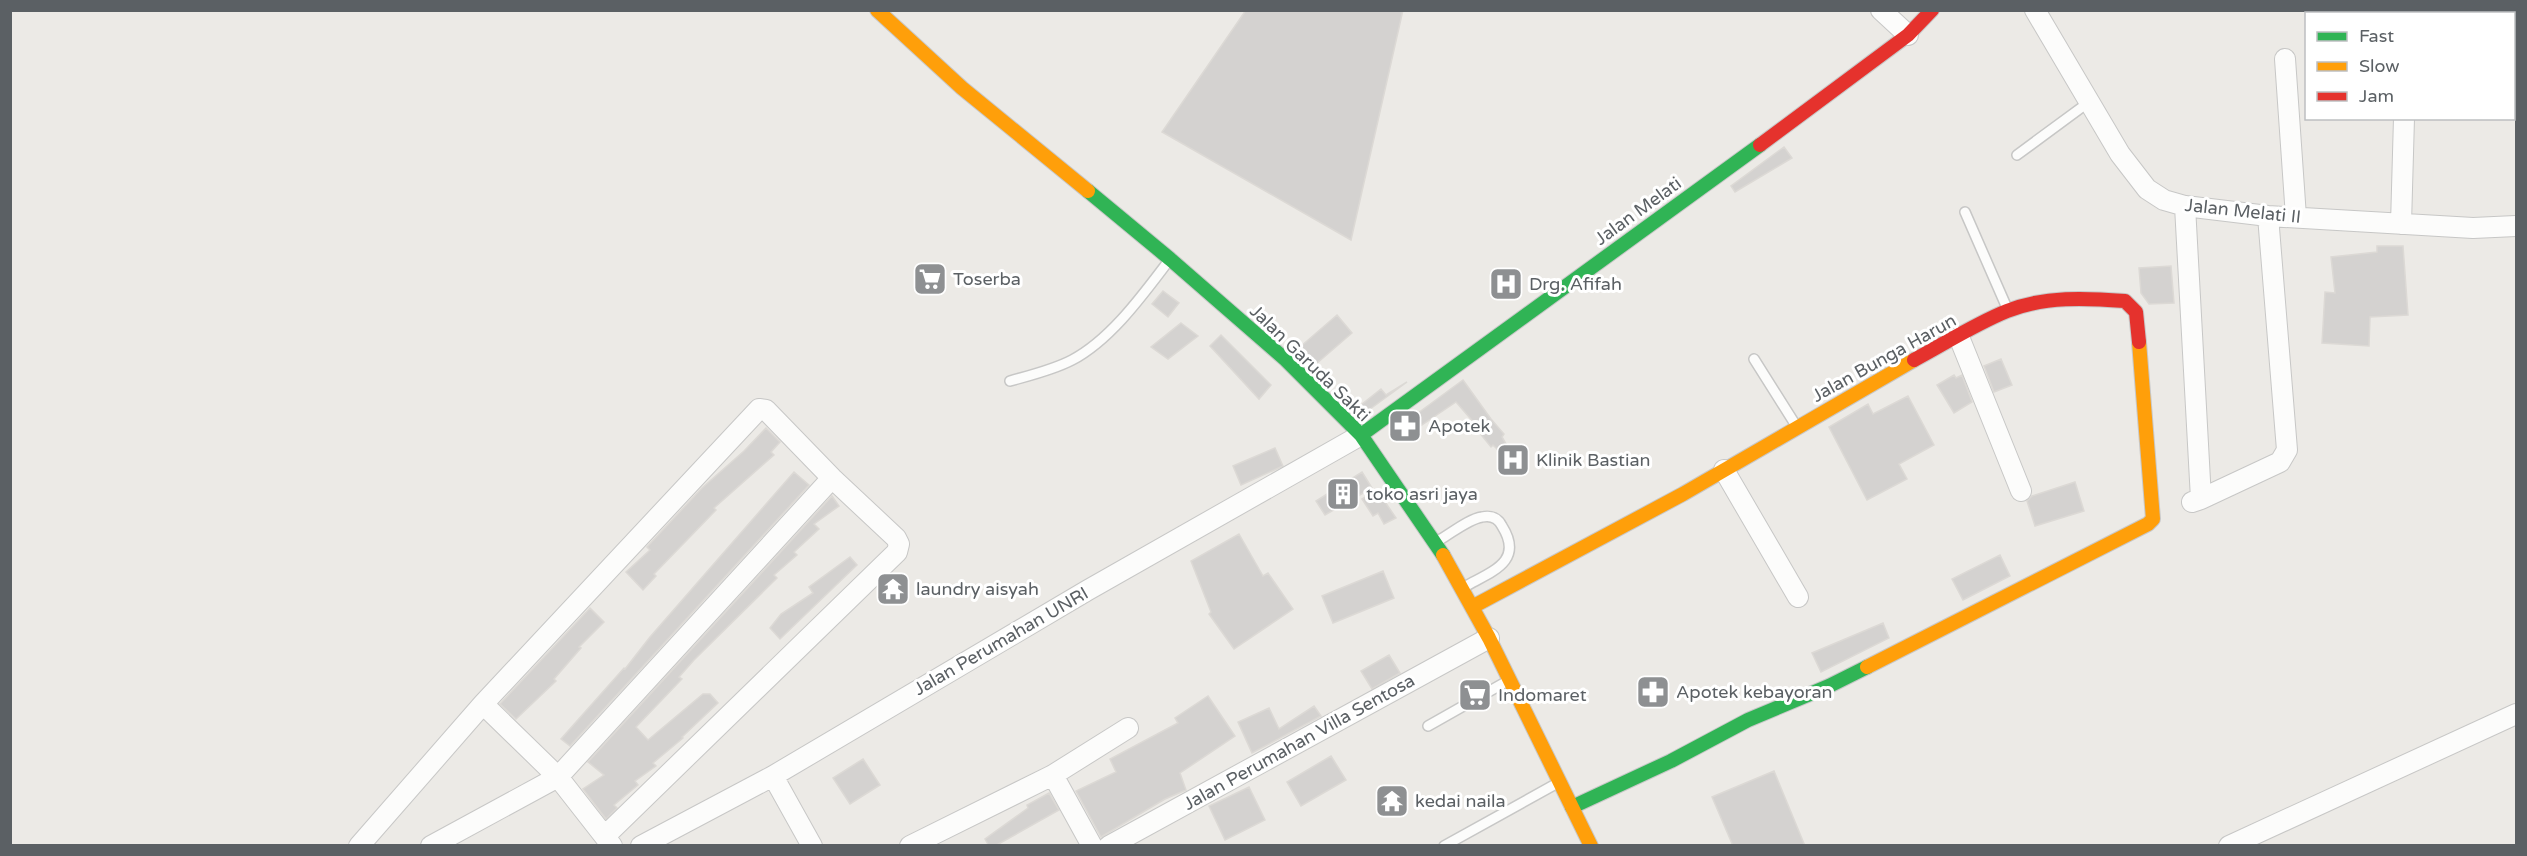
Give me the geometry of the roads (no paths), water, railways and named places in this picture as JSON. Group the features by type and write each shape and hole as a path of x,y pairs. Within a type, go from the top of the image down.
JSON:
{"main road":[{"name":"Jalan Garuda Sakti","path":"877,10 962,88 1170,259 1286,360 1361,435 1436,542 1489,638 1591,846"},
{"name":"Jalan Melati","path":"1361,435 1831,94 1908,35 1932,10"},
{"name":"Jalan Bunga Harun","path":"1472,607 1724,470 1797,426 2008,311 2054,300 2084,298 2125,301 2133,308 2137,321 2154,512 2153,519 2148,525 1829,686 1748,720 1671,761 1572,807"}],"street":[{"path":"1881,10 1908,35"},
{"name":"Jalan Melati II","path":"2035,10 2120,154 2147,189 2164,200 2185,206 2268,216 2473,228 2517,226"},
{"path":"2285,59 2296,217"},
{"path":"2401,224 2404,120"},
{"path":"2185,206 2197,501 2280,462 2288,450 2268,216"},
{"path":"1959,337 2021,491"},
{"path":"358,846 483,704 759,409 766,410 832,478 896,538 899,544 897,552 609,841 558,777 483,704"},
{"name":"Jalan Perumahan UNRI","path":"641,846 773,777 1088,590 1361,435"},
{"path":"1724,470 1798,597"},
{"path":"431,846 558,777 832,478"},
{"name":"Jalan Perumahan Villa Sentosa","path":"1109,846 1489,638"},
{"path":"2229,846 2517,714"},
{"path":"910,846 1053,775 1128,728"},
{"path":"1053,775 1092,846"},
{"path":"773,777 812,846"}],"lane":[{"path":"2017,155 2089,102"},
{"path":"1965,212 2008,311"},
{"path":"1010,381 1049,370 1090,348 1105,336 1142,296 1170,259"},
{"path":"1754,359 1797,426"},
{"path":"1436,542 1485,516 1500,521 1505,530 1511,541 1512,549 1504,562 1462,589"},
{"path":"1428,726 1509,680"},
{"path":"1443,846 1559,783"}],"place":[{"name":"Toserba","path":"930,279"},
{"name":"Drg. Afifah","path":"1506,284"},
{"name":"Apotek","path":"1405,426"},
{"name":"Klinik Bastian","path":"1513,460"},
{"name":"toko asri jaya","path":"1343,494"},
{"name":"laundry aisyah","path":"893,589"},
{"name":"Apotek kebayoran","path":"1653,692"},
{"name":"Indomaret","path":"1475,695"},
{"name":"kedai naila","path":"1392,801"}]}
